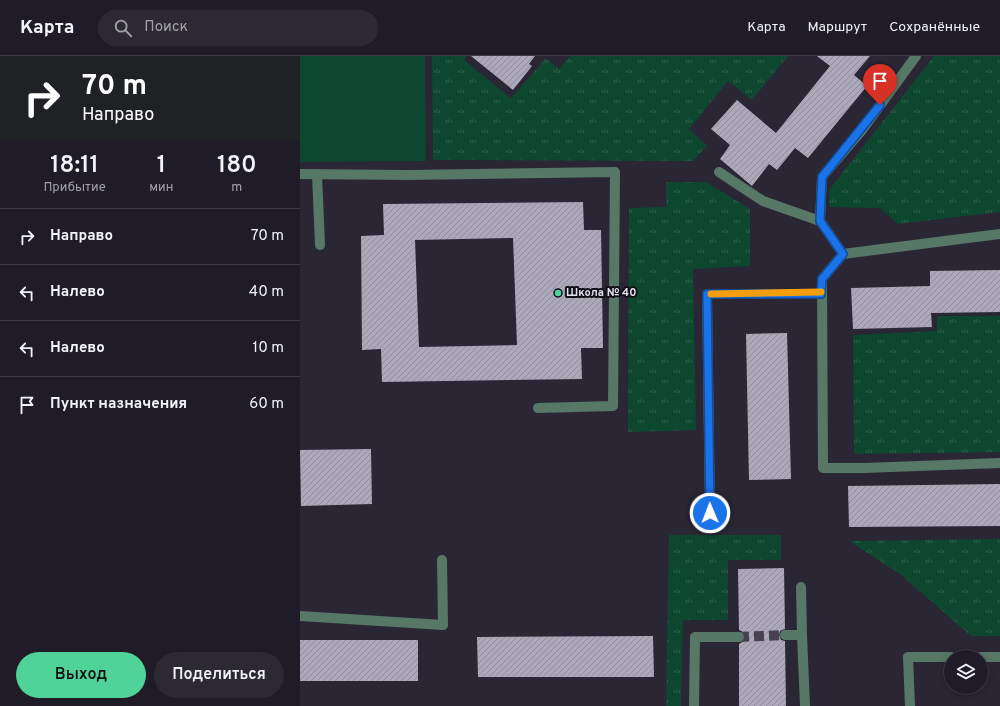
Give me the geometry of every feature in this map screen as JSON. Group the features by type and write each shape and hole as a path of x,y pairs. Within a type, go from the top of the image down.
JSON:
{"lane":[{"path":"820,221 822,177 862,130 916,56"},
{"path":"300,174 408,176 616,172 613,406 538,408"},
{"path":"719,172 762,201 820,221 843,254"},
{"path":"317,174 320,245"},
{"path":"1000,234 843,254 822,279 821,294 823,468 1000,463"},
{"path":"710,513 707,294 821,294"},
{"path":"300,616 444,625 442,560"},
{"path":"801,587 804,706"},
{"path":"784,635 802,635"},
{"path":"694,706 695,637 739,637"},
{"path":"910,706 908,657 944,657"},
{"path":"988,657 1000,657"}],"green space":[{"path":"300,56 425,56 426,161 300,162"},
{"path":"432,56 467,56 464,60 511,98 546,58 559,69 570,56 788,56 752,100 728,81 689,129 707,146 693,161 433,160"},
{"path":"934,56 1000,56 1000,212 898,224 880,208 829,207 829,190"},
{"path":"666,182 706,182 750,209 750,266 693,269 696,430 628,432 629,208 666,207"},
{"path":"937,316 1000,316 1000,452 854,454 853,335 937,331"},
{"path":"669,535 781,535 781,560 728,560 728,620 683,620 681,706 666,706"},
{"path":"1000,539 1000,636 971,636 900,574 849,541"}],"building":[{"path":"471,56 535,56 529,64 532,66 513,90"},
{"path":"817,56 870,56 854,75 867,86 808,158 795,148 777,170 769,164 752,186 720,159 730,145 711,129 737,100 776,133 830,66"},
{"name":"Школа № 40","path":"583,202 584,230 601,230 603,348 581,348 582,379 382,382 381,349 362,350 361,236 384,235 383,204","holes":["513,238 517,345 419,347 415,240"]},
{"path":"1000,270 1000,312 931,313 932,327 853,329 851,288 930,286 930,271"},
{"path":"787,333 791,479 749,480 746,334"},
{"path":"371,449 372,504 301,506 300,450"},
{"path":"1000,484 1000,526 849,527 848,486"},
{"path":"784,568 785,629 780,631 779,635 781,640 785,641 786,706 739,706 739,644 744,641 745,637 743,632 739,630 738,569"},
{"path":"653,636 654,677 478,677 477,637"},
{"path":"300,640 418,640 418,681 300,681"}],"tunnel":[{"path":"739,637 785,635"}],"slow traffic":[{"path":"711,294 821,294 821,292"}],"place":[{"name":"Школа № 40","path":"558,293"}],"route":[{"path":"710,513 707,294 821,294 822,279 843,254 820,221 822,177 862,130 880,105"}]}
